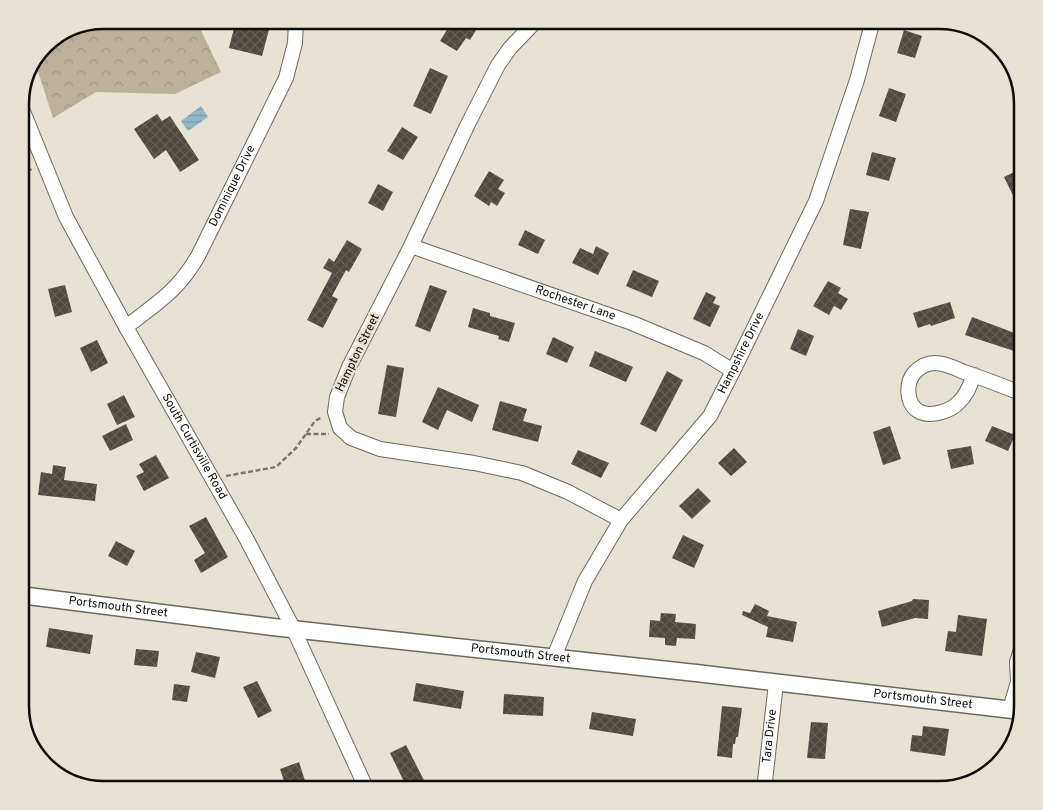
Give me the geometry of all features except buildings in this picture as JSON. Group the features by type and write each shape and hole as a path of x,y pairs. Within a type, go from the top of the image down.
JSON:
{"street":[{"name":"Dominique Drive","path":"126,327 169,294 181,282 198,256 286,78 295,43 296,29"},
{"name":"Hampton Street","path":"335,412 337,397 350,368 411,246 467,126 498,65 510,48 528,29"},
{"name":"Hampshire Drive","path":"554,657 585,581 621,520 710,416 734,371 816,200 857,80 871,29"},
{"name":"South Curtisville Road","path":"29,126 66,217 246,538 293,628 362,781"},
{"name":"Rochester Lane","path":"411,246 632,323 704,353 734,371"},
{"path":"974,375 966,394 959,402 946,411 928,414 920,412 909,399 909,382 913,374 927,364 936,363 944,364 974,375 1014,391"},
{"path":"335,412 340,428 351,438 380,449 474,463 522,473 568,492 621,520"},
{"name":"Portsmouth Street","path":"29,596 1014,710"},
{"name":"Tara Drive","path":"765,781 776,683"}],"path":[{"path":"212,478 276,467 296,448 315,421 335,412"},
{"path":"306,434 329,434 340,428"}],"green space":[{"path":"200,29 221,72 175,94 96,92 53,118 38,70 44,58 54,47 75,34 89,30"}],"water":[{"path":"201,106 208,117 188,131 181,121"}]}
